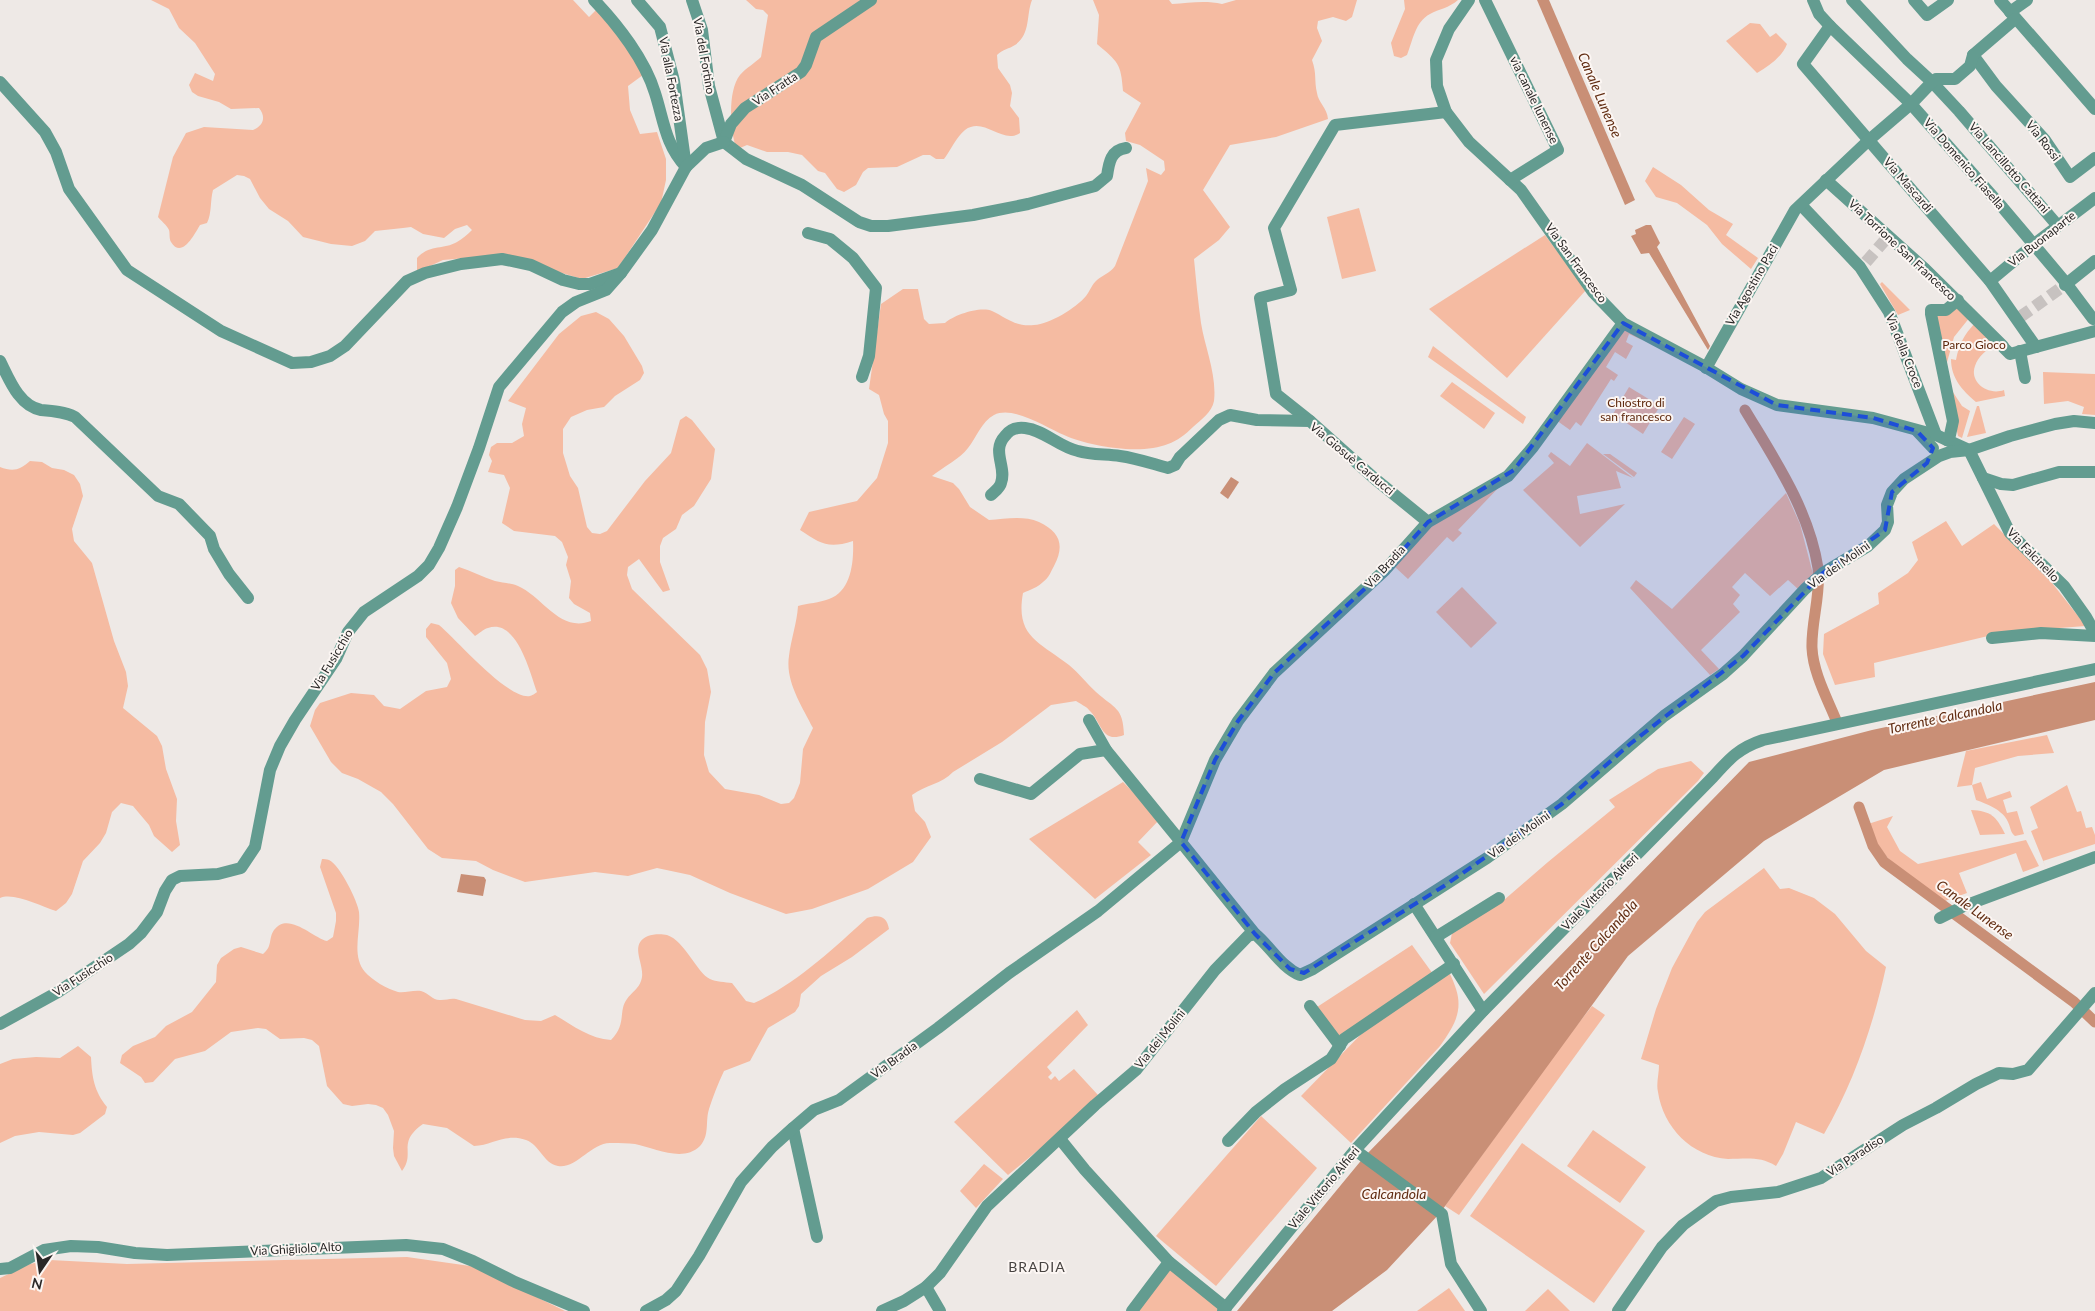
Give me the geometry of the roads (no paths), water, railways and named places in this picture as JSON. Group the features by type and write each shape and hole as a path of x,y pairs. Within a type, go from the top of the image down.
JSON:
{"street":[{"path":"594,0 611,17 633,47 655,92 674,154 686,167"},
{"name":"Via alla Fortezza","path":"637,0 660,26 674,81 686,167"},
{"name":"Via del Fortino","path":"692,0 702,30 709,86 724,142"},
{"name":"Via Fratta","path":"724,142 731,124 745,108 800,72 806,65 816,37 871,0"},
{"name":"Via San Francesco","path":"1469,0 1449,29 1436,60 1437,86 1446,112 1469,142 1510,180 1537,210 1593,292 1623,323 1741,389 1777,405 1873,418 1941,438"},
{"name":"via canale lunense","path":"1486,0 1558,150 1510,180"},
{"name":"Via Domenico Fiasella","path":"1813,0 1819,14 1826,22 1911,104 2033,245 2094,322"},
{"path":"1852,0 1907,60 1932,82"},
{"path":"1914,0 1927,15 1948,0"},
{"path":"2000,0 2095,109"},
{"path":"1802,206 1826,180 1911,104 1932,82 1936,79 1955,79 1970,66 1974,54 2026,0"},
{"name":"Via Mascardi","path":"1826,22 1803,64 1990,281 2018,318 2036,347"},
{"name":"Via Rossi","path":"1974,54 1994,82 2045,140 2070,177 2095,158"},
{"path":"0,82 45,132 56,152 69,189 128,270 220,331 292,363 311,362 330,356 345,346 407,280 425,273 461,264 502,259 531,266 563,280 578,284 590,284 621,273 652,230 686,167 706,148 724,142 746,159 802,185 859,222 871,226 888,226 973,215 1028,204 1095,186 1107,176 1108,165 1114,153 1119,149 1126,148"},
{"name":"Via Lancillotto Cattani","path":"1932,82 2058,226"},
{"path":"1310,421 1276,394 1260,298 1291,290 1274,228 1335,125 1446,112"},
{"name":"Via Torrione San Francesco","path":"1826,180 1958,300 2010,354 2058,340 2094,322"},
{"name":"Via Buonaparte","path":"1990,281 2033,245 2095,198"},
{"name":"Via Agostino Paci","path":"1706,368 1795,210 1802,206"},
{"name":"Via della Croce","path":"1802,206 1860,267 1889,312 1941,438"},
{"path":"808,232 830,239 853,258 876,288 869,356 862,377"},
{"path":"2065,284 2095,261"},
{"name":"Via Fusicchio","path":"0,1024 58,992 129,944 141,933 157,912 165,891 172,880 180,876 218,874 241,868 255,847 270,770 280,746 294,720 336,659 348,632 364,612 418,576 429,565 439,548 457,507 480,448 499,387 562,312 576,302 606,290 621,273"},
{"path":"1927,464 1933,454 1933,448 1941,438 1950,435 1953,421 1931,310 1946,310 1958,300"},
{"name":"Via Bradia","path":"646,1311 666,1300 676,1291 699,1256 741,1182 772,1147 793,1128 814,1110 840,1100 1009,973 1098,911 1181,842 1211,768 1238,721 1274,673 1385,570 1428,522 1514,470 1533,447 1623,323"},
{"path":"2020,351 2025,378"},
{"path":"0,361 11,383 24,401 38,409 60,412 75,417 158,496 179,504 212,538 214,549 229,574 248,598"},
{"name":"Via Giosuè Carducci","path":"991,495 1001,485 1002,474 998,452 999,444 1005,434 1013,429 1024,428 1034,430 1078,452 1122,456 1168,468 1175,465 1180,457 1219,420 1230,415 1257,420 1310,421 1375,479 1428,522"},
{"name":"Via dei Molini","path":"882,1311 904,1301 926,1287 940,1273 987,1206 1094,1105 1136,1070 1216,970 1248,936 1255,934 1290,969 1300,975 1320,964 1487,858 1562,804 1664,716 1723,674 1743,656 1805,589 1823,574 1868,546 1885,530 1888,522 1887,505 1892,492 1904,479 1950,452 1968,450 1988,442 2074,421 2095,423"},
{"path":"1917,430 1933,448"},
{"path":"1941,438 1968,450"},
{"path":"1988,442 1982,456 1981,475 2001,484 2013,485 2060,472 2095,472"},
{"name":"Via Falcinello","path":"1968,450 2010,533 2064,586 2086,617 2095,635"},
{"path":"1992,638 2041,633 2095,635"},
{"name":"Viale Vittorio Alfieri","path":"1224,1310 1355,1150 1483,1011 1732,756 1746,746 1763,740 2095,669"},
{"path":"1089,720 1106,750 1255,934"},
{"path":"980,779 1031,794 1080,754 1106,750"},
{"path":"1940,918 1964,906 2095,857"},
{"path":"1436,938 1498,898"},
{"path":"1414,904 1483,1011"},
{"path":"1228,1141 1256,1112 1285,1089 1331,1060 1344,1039 1454,964"},
{"name":"Via Paradiso","path":"1618,1311 1662,1247 1683,1225 1716,1201 1731,1197 1778,1192 1821,1178 1903,1125 1976,1084 1999,1073 2014,1074 2028,1070 2091,998"},
{"path":"1310,1006 1340,1046"},
{"path":"793,1128 817,1237"},
{"path":"1060,1139 1085,1170 1169,1262 1224,1310"},
{"path":"1355,1150 1442,1214 1451,1264 1481,1311"},
{"name":"Via Ghigliolo Alto","path":"0,1269 10,1268 44,1250 71,1246 98,1246 136,1254 167,1255 406,1245 443,1249 584,1311"},
{"path":"1132,1311 1169,1262"},
{"path":"926,1287 940,1311"}],"water":[{"path":"1537,0 1549,0 1635,200 1625,205"},
{"path":"1651,225 1660,243 1657,247 1710,346 1708,350 1649,253 1641,254 1631,236 1636,234 1635,230"},
{"path":"1231,477 1239,482 1228,499 1220,493"},
{"name":"Calcandola","path":"2095,682 2095,720 1884,770 1764,841 1628,956 1440,1213 1387,1270 1332,1311 1237,1311 1364,1157 1749,762 1872,730"},
{"path":"461,874 484,877 486,880 483,896 457,892"}],"waterway":[{"path":"1745,410 1789,486 1799,506 1814,547 1819,578 1812,638 1813,657 1821,685 1836,720"},
{"name":"Canale Lunense","path":"1859,807 1873,846 1884,862 2074,1002 2095,1022"}],"tunnel":[{"path":"1866,262 1886,239"},
{"path":"2020,317 2065,285"}],"district":[{"name":"BRADIA","path":"1037,1267"}],"park label":[{"name":"Parco Gioco","path":"1974,345"},
{"name":"Chiostro di san francesco","path":"1636,410"}],"water label":[{"name":"Torrente Calcandola","path":"1945,717"},
{"name":"Torrente Calcandola","path":"1596,945"}]}
